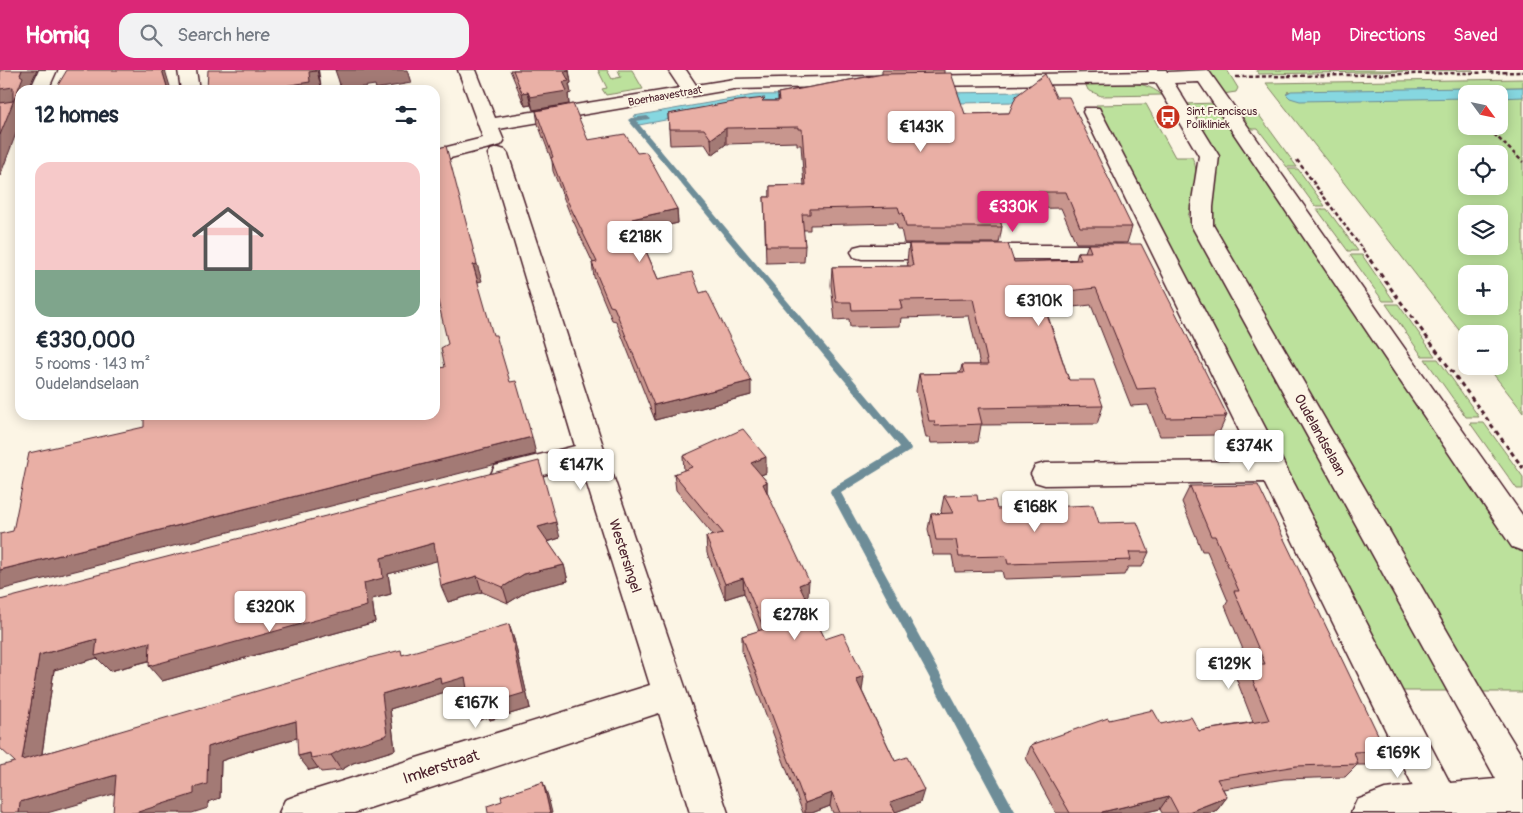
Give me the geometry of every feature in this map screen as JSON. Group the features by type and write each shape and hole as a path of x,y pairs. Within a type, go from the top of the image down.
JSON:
{"street":[{"path":"40,85 48,70"},
{"path":"187,70 189,85"},
{"path":"328,70 330,85"},
{"name":"Westersingel","path":"468,70 493,140 591,452 709,813"},
{"path":"678,70 691,91"},
{"path":"1201,73 1523,539"},
{"name":"Boerhaavestraat","path":"440,155 691,91 734,77 893,81 1201,73"},
{"name":"Oudelandselaan","path":"1159,74 1209,156 1209,166 1200,209 1202,225 1468,699 1523,793"},
{"path":"1092,112 1444,807"},
{"path":"862,252 1163,252"},
{"path":"476,481 591,452"},
{"path":"1045,474 1273,471"},
{"name":"Imkerstraat","path":"298,813 670,694"},
{"path":"1370,813 1385,807 1444,807 1523,793"}],"path":[{"path":"1231,70 1240,83"},
{"path":"1236,77 1523,72"},
{"path":"1495,135 1523,162"},
{"path":"1295,156 1523,468"}],"green space":[{"path":"598,70 607,70 612,79 621,77 618,70 632,70 643,89 606,95 602,89 607,88"},
{"path":"1206,70 1227,70 1238,88 1236,92 1223,94"},
{"path":"1256,70 1473,70 1259,74"},
{"path":"1523,79 1523,87 1508,87 1508,85 1458,85 1458,88 1287,92 1458,96 1458,135 1508,135 1508,95 1523,95 1523,412 1494,375 1508,375 1508,325 1458,325 1458,329 1266,83"},
{"path":"1085,83 1135,83 1154,89 1162,95 1101,96 1088,90"},
{"path":"1217,103 1523,551 1523,692 1483,692 1213,229 1209,213 1217,167 1184,104"},
{"path":"1146,104 1175,157 1192,157 1197,180 1188,216 1450,691 1397,691 1096,105"},
{"path":"1238,115 1259,115 1297,167 1287,167 1258,129 1247,129"},
{"path":"1288,169 1298,169 1325,206 1315,206"},
{"path":"1317,209 1327,209 1358,251 1348,251"},
{"path":"1350,255 1362,255 1394,301 1383,301"},
{"path":"1386,304 1398,304 1435,356 1422,356"},
{"path":"1425,359 1438,359 1479,417 1466,417"},
{"path":"1470,423 1484,423 1523,477 1523,489 1517,489"}],"water":[{"path":"1508,87 1523,87 1523,97 1508,98"},
{"path":"1458,88 1458,98 1300,101 1290,98 1286,94 1291,91"},
{"path":"1028,92 1015,102 734,107 639,125 634,116 754,95"}],"building":[{"path":"0,70 22,70 20,75 23,77 20,85 15,85 15,97 0,135 0,103 13,101 13,87 0,89"},
{"path":"67,70 162,70 166,85 58,85"},
{"path":"208,70 316,71 309,72 310,82 290,85 207,85"},
{"path":"513,70 569,70 564,72 569,81 563,82 567,91 530,97 528,92 522,93"},
{"path":"951,73 965,114 1009,113 1016,96 1045,74 1056,97 1069,97 1132,227 1080,227 1066,192 1004,192 1005,197 993,198 1002,227 906,227 903,213 900,213 898,207 810,209 810,214 802,214 805,246 766,246 764,197 770,197 770,186 806,185 802,129 798,129 798,127 726,128 711,139 704,129 669,129 668,114 738,101 765,98 762,101 779,101 778,93 883,74"},
{"path":"573,104 588,140 625,134 637,153 646,152 677,209 632,219 658,279 692,272 700,293 707,291 751,381 654,405 614,307 610,306 592,263 597,262 567,200 536,111"},
{"path":"446,146 477,264 473,265 493,335 496,335 510,382 516,381 532,437 0,570 0,534 13,531 29,453 144,427 144,420 440,420 440,368 445,367 441,348 448,344 440,310 440,148"},
{"path":"909,244 1008,244 1014,262 1081,260 1078,252 1091,252 1088,244 1141,244 1227,415 1224,415 1226,417 1167,418 1155,388 1137,389 1096,288 1040,294 1069,380 1094,380 1103,406 978,408 982,424 935,426 934,421 929,421 919,374 964,373 962,365 988,365 973,299 900,300 902,309 852,310 851,302 836,302 832,267 913,266"},
{"path":"743,429 766,457 751,463 767,482 763,484 809,581 799,585 825,639 843,633 864,676 856,679 895,761 907,757 924,790 890,802 896,813 840,813 832,793 805,803 742,636 764,629 743,578 725,584 706,537 723,533 674,474 692,467 683,456"},
{"path":"539,461 556,522 538,527 564,565 524,574 503,587 477,576 441,586 434,543 381,558 383,578 364,583 367,606 149,666 150,642 95,656 97,639 39,655 22,760 373,657 401,650 402,655 509,624 524,693 484,705 483,702 470,706 465,677 441,684 440,677 382,694 387,735 343,749 331,755 311,758 310,753 298,756 296,721 208,747 207,784 194,788 194,794 135,813 113,813 116,775 20,802 19,813 0,813 0,766 15,762 0,748 0,600"},
{"path":"1258,485 1386,751 1354,752 1358,764 1296,766 1217,779 1227,797 1186,813 1178,813 1169,796 1102,813 1070,813 1031,745 1108,718 1109,720 1153,710 1161,724 1191,717 1199,731 1269,720 1246,664 1265,664 1234,591 1239,591 1215,536 1211,536 1190,486"},
{"path":"977,495 978,501 995,500 997,509 1093,505 1099,523 1137,522 1149,552 1129,552 1131,560 1008,564 1006,556 959,557 956,540 936,540 931,514 953,513 944,496"},
{"path":"543,782 550,813 488,813 487,806 502,801 501,796"}],"waterway":[{"path":"647,118 631,120 906,448 835,492 1009,813"}],"place":[{"name":"Sint Franciscus Polikliniek","path":"1168,117"}]}
